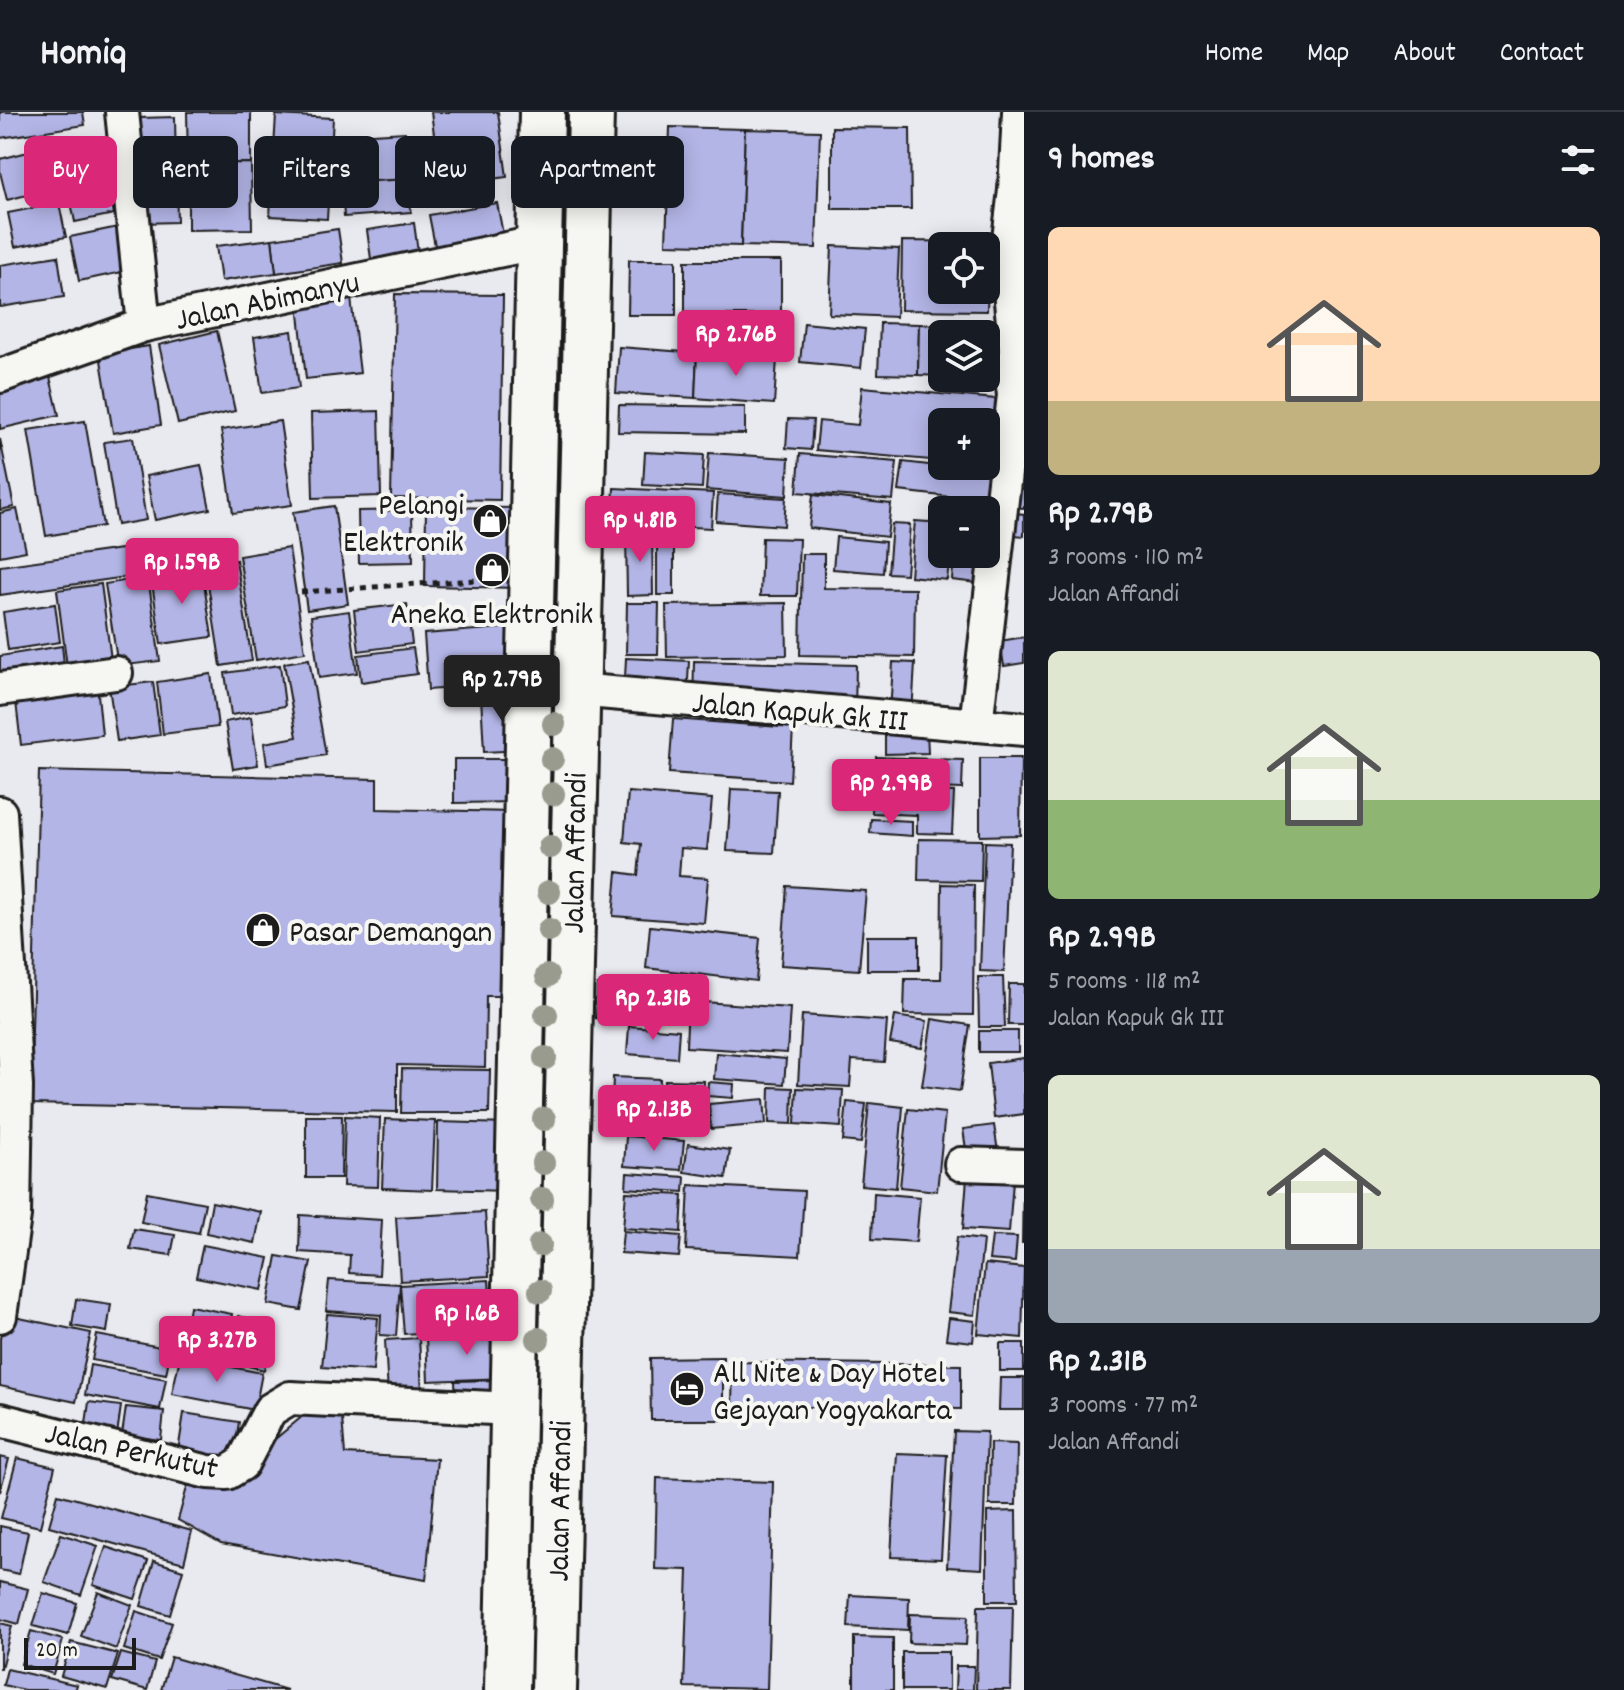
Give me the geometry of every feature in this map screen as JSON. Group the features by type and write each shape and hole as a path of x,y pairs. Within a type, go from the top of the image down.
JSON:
{"main road":[{"name":"Jalan Affandi","path":"507,1690 542,112"},
{"name":"Jalan Affandi","path":"554,1690 591,112"},
{"path":"529,686 576,690"},
{"path":"513,1409 560,1410"}],"street":[{"path":"122,112 144,325"},
{"path":"976,725 1014,395 1010,368 1020,350 1010,291 1009,239 1019,112"},
{"name":"Jalan Abimanyu","path":"0,376 144,325 540,242"},
{"path":"0,689 116,673"},
{"name":"Jalan Kapuk Gk III","path":"576,690 1024,729"},
{"path":"0,813 16,1086 14,1216 0,1316"},
{"path":"961,1164 1024,1166"},
{"name":"Jalan Perkutut","path":"0,1420 208,1472 227,1473 242,1464 270,1410 290,1398 513,1409"}],"path":[{"path":"301,592 532,576"}],"green space":[{"path":"546,706 561,706 545,1353 531,1353"}],"building":[{"path":"0,112 83,112 85,125 0,138"},
{"path":"187,112 251,112 251,163 238,163 238,136 187,136"},
{"path":"431,112 498,112 507,177 495,179 495,136 434,136"},
{"path":"276,115 333,118 332,136 275,136"},
{"path":"175,117 175,136 140,136 139,118"},
{"path":"670,127 745,129 741,246 666,244 667,208 684,208 684,136 670,136"},
{"path":"832,127 910,128 911,209 832,209"},
{"path":"745,129 820,131 816,248 741,246"},
{"path":"405,132 405,136 395,136 395,180 379,181 379,136 339,136"},
{"path":"24,153 24,196 7,200 0,159"},
{"path":"238,163 251,163 252,229 188,230 188,208 238,208"},
{"path":"395,180 395,208 411,208 411,212 344,217 343,208 379,208 379,181"},
{"path":"495,203 503,234 435,246 429,215 469,208 495,208"},
{"path":"34,208 60,208 66,237 15,247 8,213"},
{"path":"72,208 113,208 114,214 75,222"},
{"path":"142,208 177,208 177,222 142,223"},
{"path":"270,208 328,208 327,219 270,216"},
{"path":"414,223 418,252 371,259 367,230"},
{"path":"118,227 127,271 79,281 70,237"},
{"path":"338,229 343,263 276,273 272,239"},
{"path":"272,239 276,273 221,281 216,246"},
{"path":"902,241 928,241 928,304 987,304 987,311 901,310"},
{"path":"832,246 899,249 896,317 829,314"},
{"path":"58,256 64,297 0,307 0,265"},
{"path":"629,260 676,260 676,315 628,315"},
{"path":"685,261 781,261 781,315 685,315"},
{"path":"395,294 503,295 500,500 391,498"},
{"path":"351,298 360,373 306,379 298,304"},
{"path":"804,323 865,329 861,368 800,362"},
{"path":"880,323 919,324 918,375 878,374"},
{"path":"919,324 928,324 928,375 918,375"},
{"path":"217,331 235,411 178,424 159,345"},
{"path":"292,331 299,388 262,393 254,337"},
{"path":"149,346 161,425 113,433 100,354"},
{"path":"619,347 697,353 695,398 616,393"},
{"path":"697,353 777,359 774,404 695,398"},
{"path":"50,377 59,415 0,429 0,389"},
{"path":"862,387 1007,400 1001,467 1000,408 928,408 928,460 816,450 819,421 858,425"},
{"path":"619,405 745,407 745,434 618,432"},
{"path":"379,411 381,496 313,498 311,413"},
{"path":"788,419 813,420 811,450 786,448"},
{"path":"85,421 103,526 46,536 28,430"},
{"path":"280,421 292,505 233,513 221,430"},
{"path":"133,438 146,520 117,525 104,442"},
{"path":"0,439 14,507 0,510"},
{"path":"645,452 704,455 702,488 643,485"},
{"path":"709,453 789,458 787,496 706,490"},
{"path":"800,454 897,462 893,500 797,492"},
{"path":"903,462 928,465 928,480 996,480 995,496 942,496 899,491"},
{"path":"201,465 210,509 155,520 146,476"},
{"path":"1011,481 1024,483 1024,508 1009,507"},
{"path":"614,488 713,493 711,528 612,523"},
{"path":"718,494 786,498 784,526 716,521"},
{"path":"813,495 891,504 887,537 809,528"},
{"path":"334,506 348,604 307,610 293,512"},
{"path":"426,507 523,508 522,588 425,586"},
{"path":"17,509 26,551 0,556 0,513"},
{"path":"412,510 413,562 359,563 358,511"},
{"path":"1007,512 1024,514 1024,536 1005,534"},
{"path":"915,521 928,522 928,568 948,568 947,580 910,576"},
{"path":"892,524 910,525 906,574 888,573"},
{"path":"652,531 653,595 627,596 626,532"},
{"path":"657,531 674,531 674,595 657,595"},
{"path":"836,537 885,542 883,573 833,569"},
{"path":"762,538 799,539 797,596 760,596"},
{"path":"143,546 147,574 0,595 0,566"},
{"path":"289,548 305,652 256,660 239,556"},
{"path":"802,554 824,554 824,588 915,589 914,657 800,655"},
{"path":"236,560 252,661 221,666 205,565"},
{"path":"953,568 987,568 986,584 952,580"},
{"path":"202,569 212,637 161,644 151,576"},
{"path":"148,577 160,661 118,666 105,584"},
{"path":"101,584 112,667 68,674 57,590"},
{"path":"627,603 659,603 658,654 626,654"},
{"path":"786,603 787,655 667,657 666,605"},
{"path":"55,604 60,642 8,650 3,612"},
{"path":"407,604 412,644 359,651 354,610"},
{"path":"349,611 357,673 319,678 311,616"},
{"path":"515,627 519,683 428,690 424,634"},
{"path":"1024,637 1024,663 1004,666 1000,641"},
{"path":"62,646 65,673 0,683 0,656"},
{"path":"413,648 417,674 361,682 358,655"},
{"path":"626,658 689,661 687,701 624,698"},
{"path":"309,659 326,755 267,765 264,743 297,737 284,663"},
{"path":"694,661 856,665 855,711 693,707"},
{"path":"893,662 915,663 912,715 890,714"},
{"path":"280,665 285,706 231,715 225,673"},
{"path":"211,674 218,727 163,734 157,682"},
{"path":"153,682 160,735 117,741 109,687"},
{"path":"97,684 102,735 21,745 15,693"},
{"path":"521,694 524,750 484,752 481,696"},
{"path":"251,717 258,765 233,769 225,722"},
{"path":"673,719 793,728 790,781 669,773"},
{"path":"927,731 928,753 885,754 885,732"},
{"path":"876,757 963,760 962,789 874,786"},
{"path":"980,758 1021,758 1020,835 980,836"},
{"path":"454,759 523,759 523,802 454,803"},
{"name":"Pasar Demangan","path":"39,771 377,779 377,809 514,812 510,996 486,996 485,1067 397,1065 397,1112 30,1104"},
{"path":"731,789 778,791 774,853 727,851"},
{"path":"873,790 954,792 952,834 917,833 917,815 872,813"},
{"path":"628,792 712,799 707,850 681,848 679,876 708,878 704,923 613,916 617,872 638,875 641,844 624,842"},
{"path":"871,819 912,821 912,836 870,833"},
{"path":"919,839 982,840 981,881 918,880"},
{"path":"985,842 1010,843 1004,972 980,971"},
{"path":"942,884 974,885 973,1015 904,1014 905,979 941,979"},
{"path":"787,886 866,891 859,970 781,965"},
{"path":"650,926 760,938 756,981 646,968"},
{"path":"867,936 919,936 919,970 867,970"},
{"path":"978,977 1003,977 1005,1027 979,1027"},
{"path":"1009,984 1024,984 1024,1025 1008,1025"},
{"path":"598,985 627,986 625,1021 596,1018"},
{"path":"688,1001 790,1008 787,1053 686,1047"},
{"path":"802,1015 887,1021 884,1062 852,1060 850,1087 798,1084"},
{"path":"895,1016 927,1021 922,1048 890,1043"},
{"path":"932,1019 970,1025 960,1091 922,1086"},
{"path":"629,1026 679,1030 677,1058 627,1054"},
{"path":"979,1031 1018,1031 1018,1052 979,1052"},
{"path":"716,1053 786,1059 784,1084 714,1079"},
{"path":"1024,1058 1024,1114 994,1118 988,1063"},
{"path":"402,1069 490,1070 489,1113 401,1113"},
{"path":"613,1077 660,1079 658,1130 611,1128"},
{"path":"665,1080 704,1081 702,1132 663,1130"},
{"path":"708,1082 734,1084 733,1098 707,1096"},
{"path":"770,1087 793,1088 792,1124 769,1123"},
{"path":"797,1088 843,1090 841,1127 795,1124"},
{"path":"764,1099 766,1124 711,1129 709,1104"},
{"path":"847,1102 866,1104 861,1143 843,1141"},
{"path":"869,1103 903,1107 896,1188 861,1185"},
{"path":"908,1109 945,1113 937,1191 900,1187"},
{"path":"306,1116 342,1116 341,1178 306,1178"},
{"path":"345,1116 380,1118 378,1187 343,1186"},
{"path":"385,1119 435,1121 432,1190 382,1188"},
{"path":"438,1122 509,1124 507,1191 437,1189"},
{"path":"994,1125 998,1152 967,1156 963,1129"},
{"path":"626,1136 684,1141 681,1170 624,1166"},
{"path":"688,1144 730,1150 726,1178 684,1172"},
{"path":"627,1173 685,1177 684,1192 626,1188"},
{"path":"967,1178 1013,1181 1009,1232 963,1229"},
{"path":"1023,1178 1024,1243 1022,1243"},
{"path":"689,1185 804,1191 800,1256 686,1250"},
{"path":"147,1192 205,1203 199,1233 141,1222"},
{"path":"626,1192 683,1195 681,1232 623,1228"},
{"path":"874,1193 920,1197 916,1242 872,1239"},
{"path":"212,1202 261,1212 255,1243 206,1233"},
{"path":"485,1212 489,1276 400,1281 396,1217"},
{"path":"300,1215 382,1220 379,1275 349,1273 350,1255 299,1252"},
{"path":"134,1229 175,1235 171,1255 130,1249"},
{"path":"623,1231 681,1236 679,1257 621,1253"},
{"path":"992,1236 1017,1237 1015,1262 989,1260"},
{"path":"957,1237 983,1240 975,1315 948,1312"},
{"path":"203,1245 269,1258 262,1290 196,1277"},
{"path":"277,1256 311,1262 301,1310 268,1304"},
{"path":"985,1264 1024,1268 1022,1338 978,1334"},
{"path":"329,1280 400,1284 396,1336 380,1335 381,1315 326,1311"},
{"path":"489,1280 492,1328 404,1334 400,1285"},
{"path":"76,1299 111,1304 107,1332 72,1326"},
{"path":"190,1306 232,1314 224,1362 182,1354"},
{"path":"327,1314 378,1318 373,1371 322,1367"},
{"path":"5,1315 91,1333 76,1402 0,1386 0,1338"},
{"path":"238,1316 274,1324 264,1370 228,1361"},
{"path":"949,1318 975,1321 973,1342 946,1339"},
{"path":"506,1333 507,1378 428,1381 426,1336"},
{"path":"97,1335 171,1349 166,1374 92,1360"},
{"path":"419,1338 422,1392 388,1395 385,1340"},
{"path":"1000,1343 1024,1343 1024,1371 1000,1371"},
{"path":"180,1357 262,1373 255,1410 172,1394"},
{"name":"All Nite & Day Hotel Gejayan Yogyakarta","path":"723,1357 723,1420 651,1420 650,1358"},
{"path":"733,1362 961,1365 961,1409 732,1406"},
{"path":"90,1365 166,1379 160,1409 85,1395"},
{"path":"1000,1378 1024,1378 1024,1410 999,1410"},
{"path":"494,1380 495,1401 456,1402 455,1381"},
{"path":"89,1402 121,1406 117,1435 85,1431"},
{"path":"126,1407 164,1411 161,1440 122,1435"},
{"path":"184,1413 239,1422 232,1467 177,1458"},
{"path":"304,1415 342,1418 345,1454 437,1459 426,1580 221,1544 178,1520 188,1484 239,1487 274,1440"},
{"path":"954,1431 987,1432 982,1569 947,1567"},
{"path":"990,1443 1017,1444 1016,1505 989,1505"},
{"path":"897,1453 947,1455 941,1559 891,1557"},
{"path":"0,1457 9,1459 0,1492"},
{"path":"17,1458 55,1467 40,1527 1,1518"},
{"path":"657,1478 773,1482 767,1689 684,1687 688,1570 655,1569"},
{"path":"58,1494 192,1531 184,1563 49,1526"},
{"path":"1016,1511 1017,1601 987,1601 987,1512"},
{"path":"0,1526 28,1532 19,1574 0,1570"},
{"path":"61,1534 98,1546 81,1595 44,1582"},
{"path":"106,1547 148,1561 135,1599 93,1585"},
{"path":"154,1561 183,1570 170,1615 141,1606"},
{"path":"0,1582 28,1589 19,1624 0,1619"},
{"path":"98,1592 132,1605 116,1649 81,1636"},
{"path":"43,1593 77,1603 68,1635 33,1626"},
{"path":"850,1595 909,1598 908,1630 848,1627"},
{"path":"978,1606 1013,1606 1011,1690 976,1690"},
{"path":"136,1611 172,1623 159,1660 124,1649"},
{"path":"910,1614 968,1616 966,1645 909,1643"},
{"path":"0,1623 12,1626 1,1668 0,1668"},
{"path":"31,1631 63,1640 53,1674 21,1664"},
{"path":"854,1637 893,1638 893,1690 854,1690"},
{"path":"71,1642 118,1654 107,1689 61,1676"},
{"path":"902,1652 949,1652 949,1690 902,1690"},
{"path":"121,1653 155,1662 147,1690 112,1680"},
{"path":"171,1657 287,1690 161,1690"},
{"path":"956,1666 974,1666 973,1690 955,1690"},
{"path":"7,1669 77,1685 75,1690 24,1690 3,1685"}],"place":[{"name":"Pelangi Elektronik","path":"490,521"},
{"name":"Aneka Elektronik","path":"492,570"},
{"name":"Pasar Demangan","path":"263,930"},
{"name":"All Nite & Day Hotel Gejayan Yogyakarta","path":"687,1389"}]}
